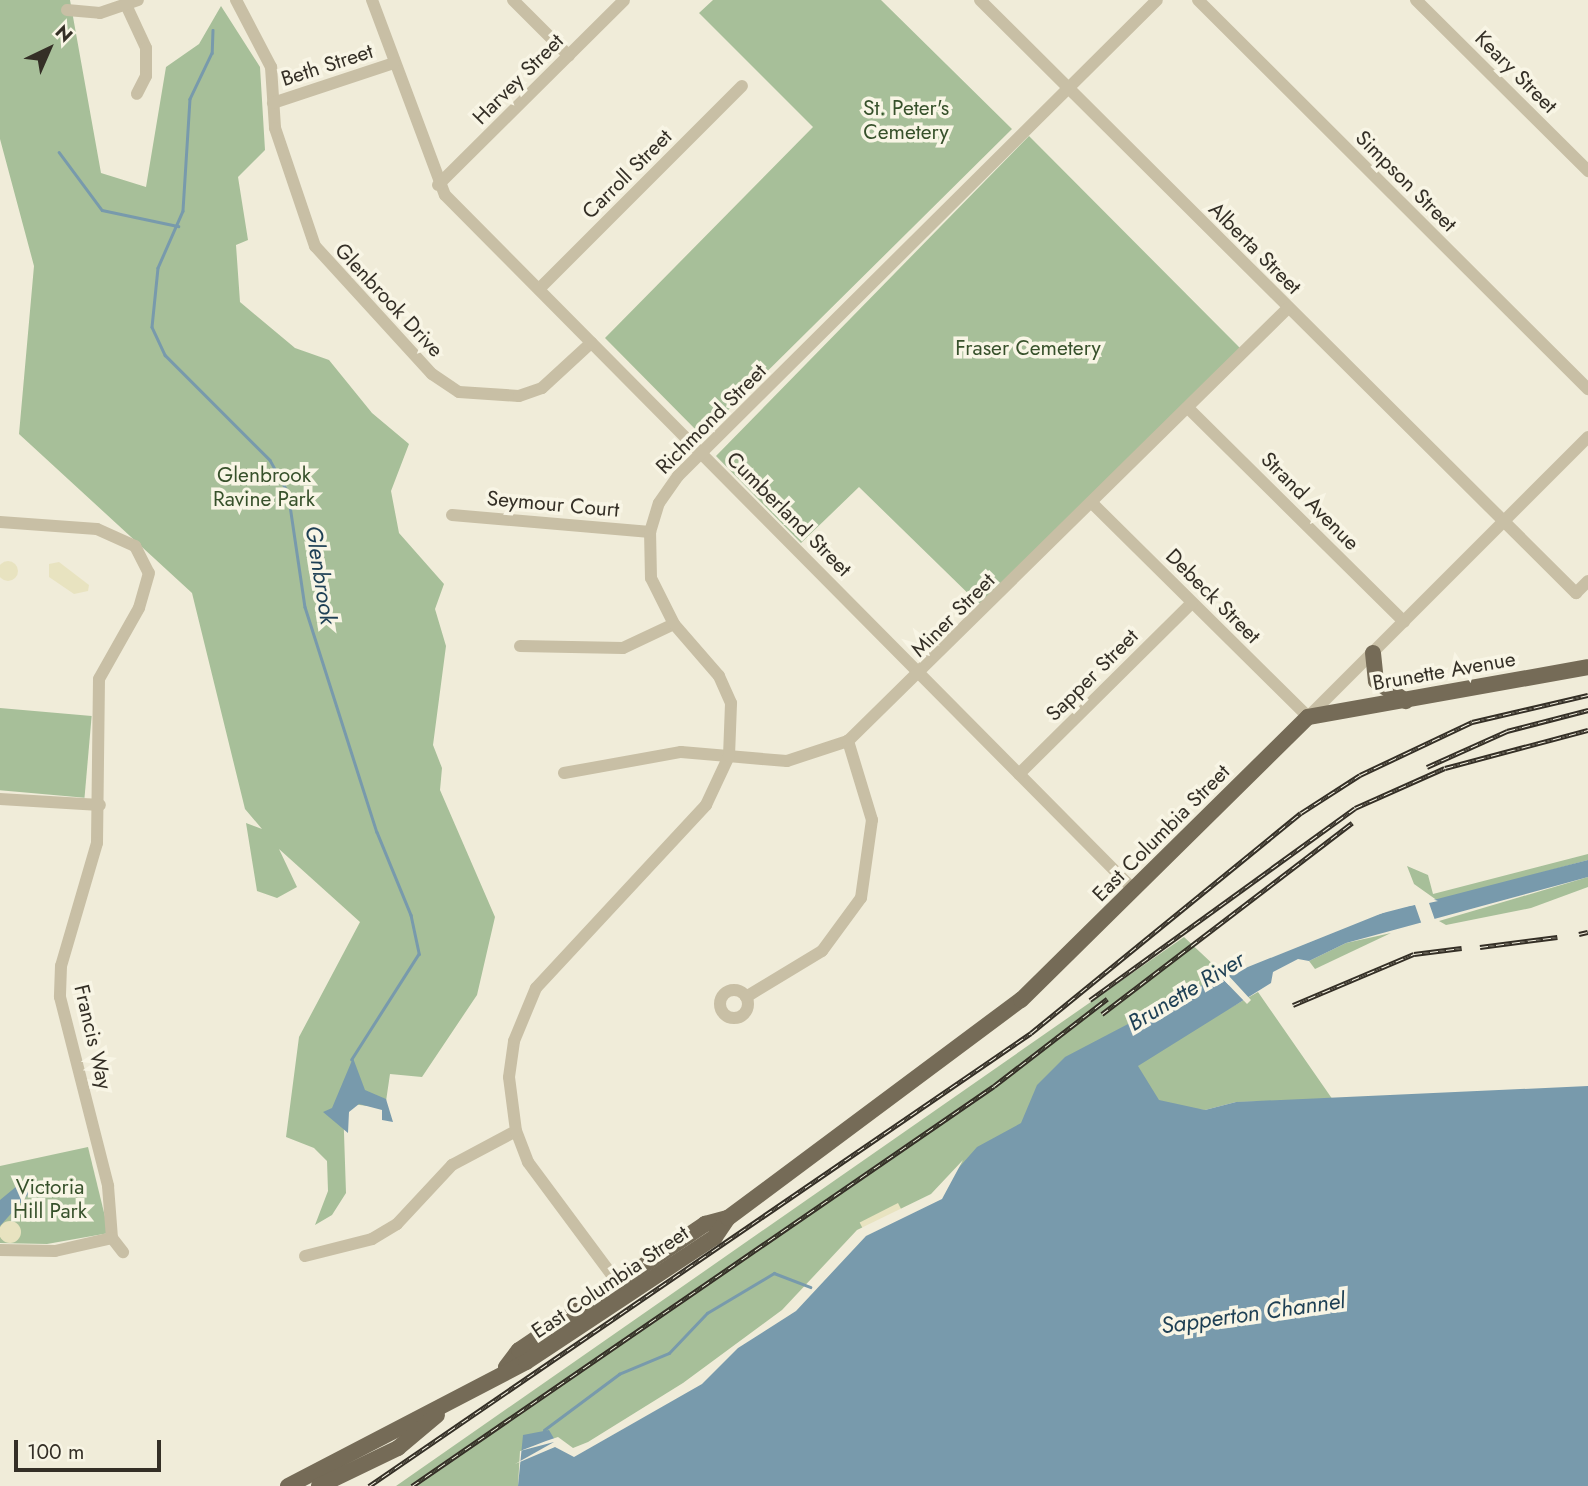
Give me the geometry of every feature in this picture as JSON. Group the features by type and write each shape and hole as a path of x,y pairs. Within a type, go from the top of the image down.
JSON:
{"main road":[{"path":"1373,653 1376,681 1406,701"},
{"name":"Brunette Avenue","path":"1308,717 1383,706 1588,667"},
{"path":"1289,736 1383,706"},
{"name":"East Columbia Street","path":"288,1486 441,1410 506,1367 526,1362 623,1290 715,1237 728,1218 995,1022 1308,717"},
{"path":"330,1485 428,1428 441,1410"},
{"path":"330,1485 423,1419"}],"street":[{"name":"Glenbrook Drive","path":"236,0 271,67 275,128 322,260 445,385 473,394 531,394 591,343"},
{"name":"Cumberland Street","path":"372,0 438,185 591,343 1133,889"},
{"path":"513,0 569,56"},
{"name":"Harvey Street","path":"438,185 624,0"},
{"name":"Alberta Street","path":"980,0 1576,593 1588,581"},
{"name":"Richmond Street","path":"623,1290 543,1185 516,1130 510,1058 536,988 706,805 729,756 730,703 719,676 674,624 651,578 650,532 669,488 701,454 1157,0"},
{"name":"Simpson Street","path":"1198,0 1588,389"},
{"name":"Keary Street","path":"1416,0 1588,171"},
{"path":"67,10 132,4 146,48 146,76 137,94"},
{"name":"Beth Street","path":"273,103 394,63"},
{"name":"Carroll Street","path":"539,289 743,86"},
{"name":"Miner Street","path":"564,773 681,752 787,761 848,741 921,674 1288,308"},
{"name":"Strand Avenue","path":"1188,408 1404,622"},
{"name":"East Columbia Street","path":"1308,717 1588,437"},
{"name":"Debeck Street","path":"1092,503 1308,717"},
{"name":"Seymour Court","path":"452,515 650,532"},
{"name":"Francis Way","path":"0,522 97,529 124,539 144,558 149,587 104,665 96,701 100,805 89,876 65,941 60,998 108,1186 112,1238"},
{"name":"Sapper Street","path":"1019,774 1192,603"},
{"path":"520,646 623,648 674,624"},
{"path":"746,997 822,951 861,898 872,821 848,741"},
{"path":"0,799 100,805"},
{"path":"305,1256 372,1239 397,1224 452,1166 516,1130"},
{"path":"0,1250 55,1251 112,1238 123,1252"}],"green space":[{"name":"Glenbrook Ravine Park","path":"0,0 70,0 101,173 146,187 166,67 199,44 221,6 260,67 265,150 238,177 248,240 236,245 240,302 295,348 329,360 372,413 409,444 391,491 399,533 444,584 435,609 446,646 433,745 442,768 440,790 495,917 477,995 422,1077 390,1074 385,1108 343,1103 346,1193 332,1215 315,1225 328,1191 327,1161 314,1148 286,1137 299,1037 360,922 279,849 297,887 277,898 257,891 246,823 262,829 245,809 192,593 19,434 34,266 0,139"},
{"name":"St. Peter's Cemetery","path":"713,0 881,0 1012,129 702,436 605,338 813,127 699,13"},
{"name":"Fraser Cemetery","path":"1029,136 1240,348 982,607 859,487 801,543 716,456"},
{"path":"0,708 92,716 85,798 0,790"},
{"path":"1588,854 1588,860 1438,901 1414,884 1407,866 1428,875 1433,894"},
{"path":"1588,877 1588,887 1531,908 1446,925 1439,921"},
{"path":"1391,933 1315,969 1309,961 1346,943"},
{"path":"1184,937 1217,968 1216,980 1235,973 702,1374 575,1451 520,1451 518,1486 396,1486"},
{"path":"1258,992 1333,1100 1236,1102 1205,1110 1091,1103 1156,1050"},
{"name":"Victoria Hill Park","path":"88,1147 109,1233 47,1244 0,1243 0,1166"}],"shaded area":[{"path":"8,561 15,564 18,571 15,578 8,581 1,578 -2,571 1,564"},
{"path":"59,562 89,585 88,591 74,594 49,577 49,564"},
{"path":"898,1203 902,1211 864,1231 860,1223"},
{"path":"10,1221 18,1224 21,1232 18,1240 10,1243 2,1240 -1,1232 2,1224"}],"water":[{"name":"Sapperton Channel","path":"1588,860 1588,877 1346,943 1309,961 1298,959 1273,972 1271,983 1138,1066 1159,1100 1205,1110 1236,1102 1588,1086 1588,1486 518,1486 523,1435 549,1430 559,1447 575,1451 666,1398 784,1312 846,1245 933,1197 977,1147 1021,1123 1037,1085 1065,1057 1298,935"},
{"path":"353,1058 365,1090 386,1099 393,1122 382,1120 382,1110 359,1104 349,1112 348,1133 323,1112 332,1108"},
{"path":"23,1181 33,1189 0,1226 0,1200"}],"pier":[{"path":"1432,899 1438,901 1429,903 1436,923 1423,928 1415,905 1395,908 1228,975 1251,1000 1247,1004 1218,974 1297,932 1352,912"},
{"path":"963,1160 942,1199 866,1236 796,1311 738,1348 702,1384 574,1457 555,1447 515,1464 554,1442 520,1451 558,1437 573,1448 588,1442 683,1383 782,1310 857,1230 931,1194"}],"waterway":[{"name":"Glenbrook","path":"213,30 212,53 190,99 183,211 158,268 152,327 165,355 270,460 288,492 305,607 377,832 411,915 419,954 352,1059"},
{"path":"59,152 102,210 178,226"},
{"path":"544,1430 619,1374 669,1353 707,1313 774,1273 810,1287"}],"railway":[{"path":"369,1486 1031,1033 1301,813 1360,775 1472,722 1588,695"},
{"path":"1427,767 1507,731 1588,710"},
{"path":"1090,1000 1355,808 1445,768 1588,730"},
{"path":"1102,1014 1352,823"},
{"path":"1579,934 1588,932"},
{"path":"1480,947 1557,937"},
{"path":"1293,1005 1414,954 1462,948"},
{"path":"412,1486 994,1086 1107,999"}],"water label":[{"name":"Brunette River","path":"1186,991"}]}
